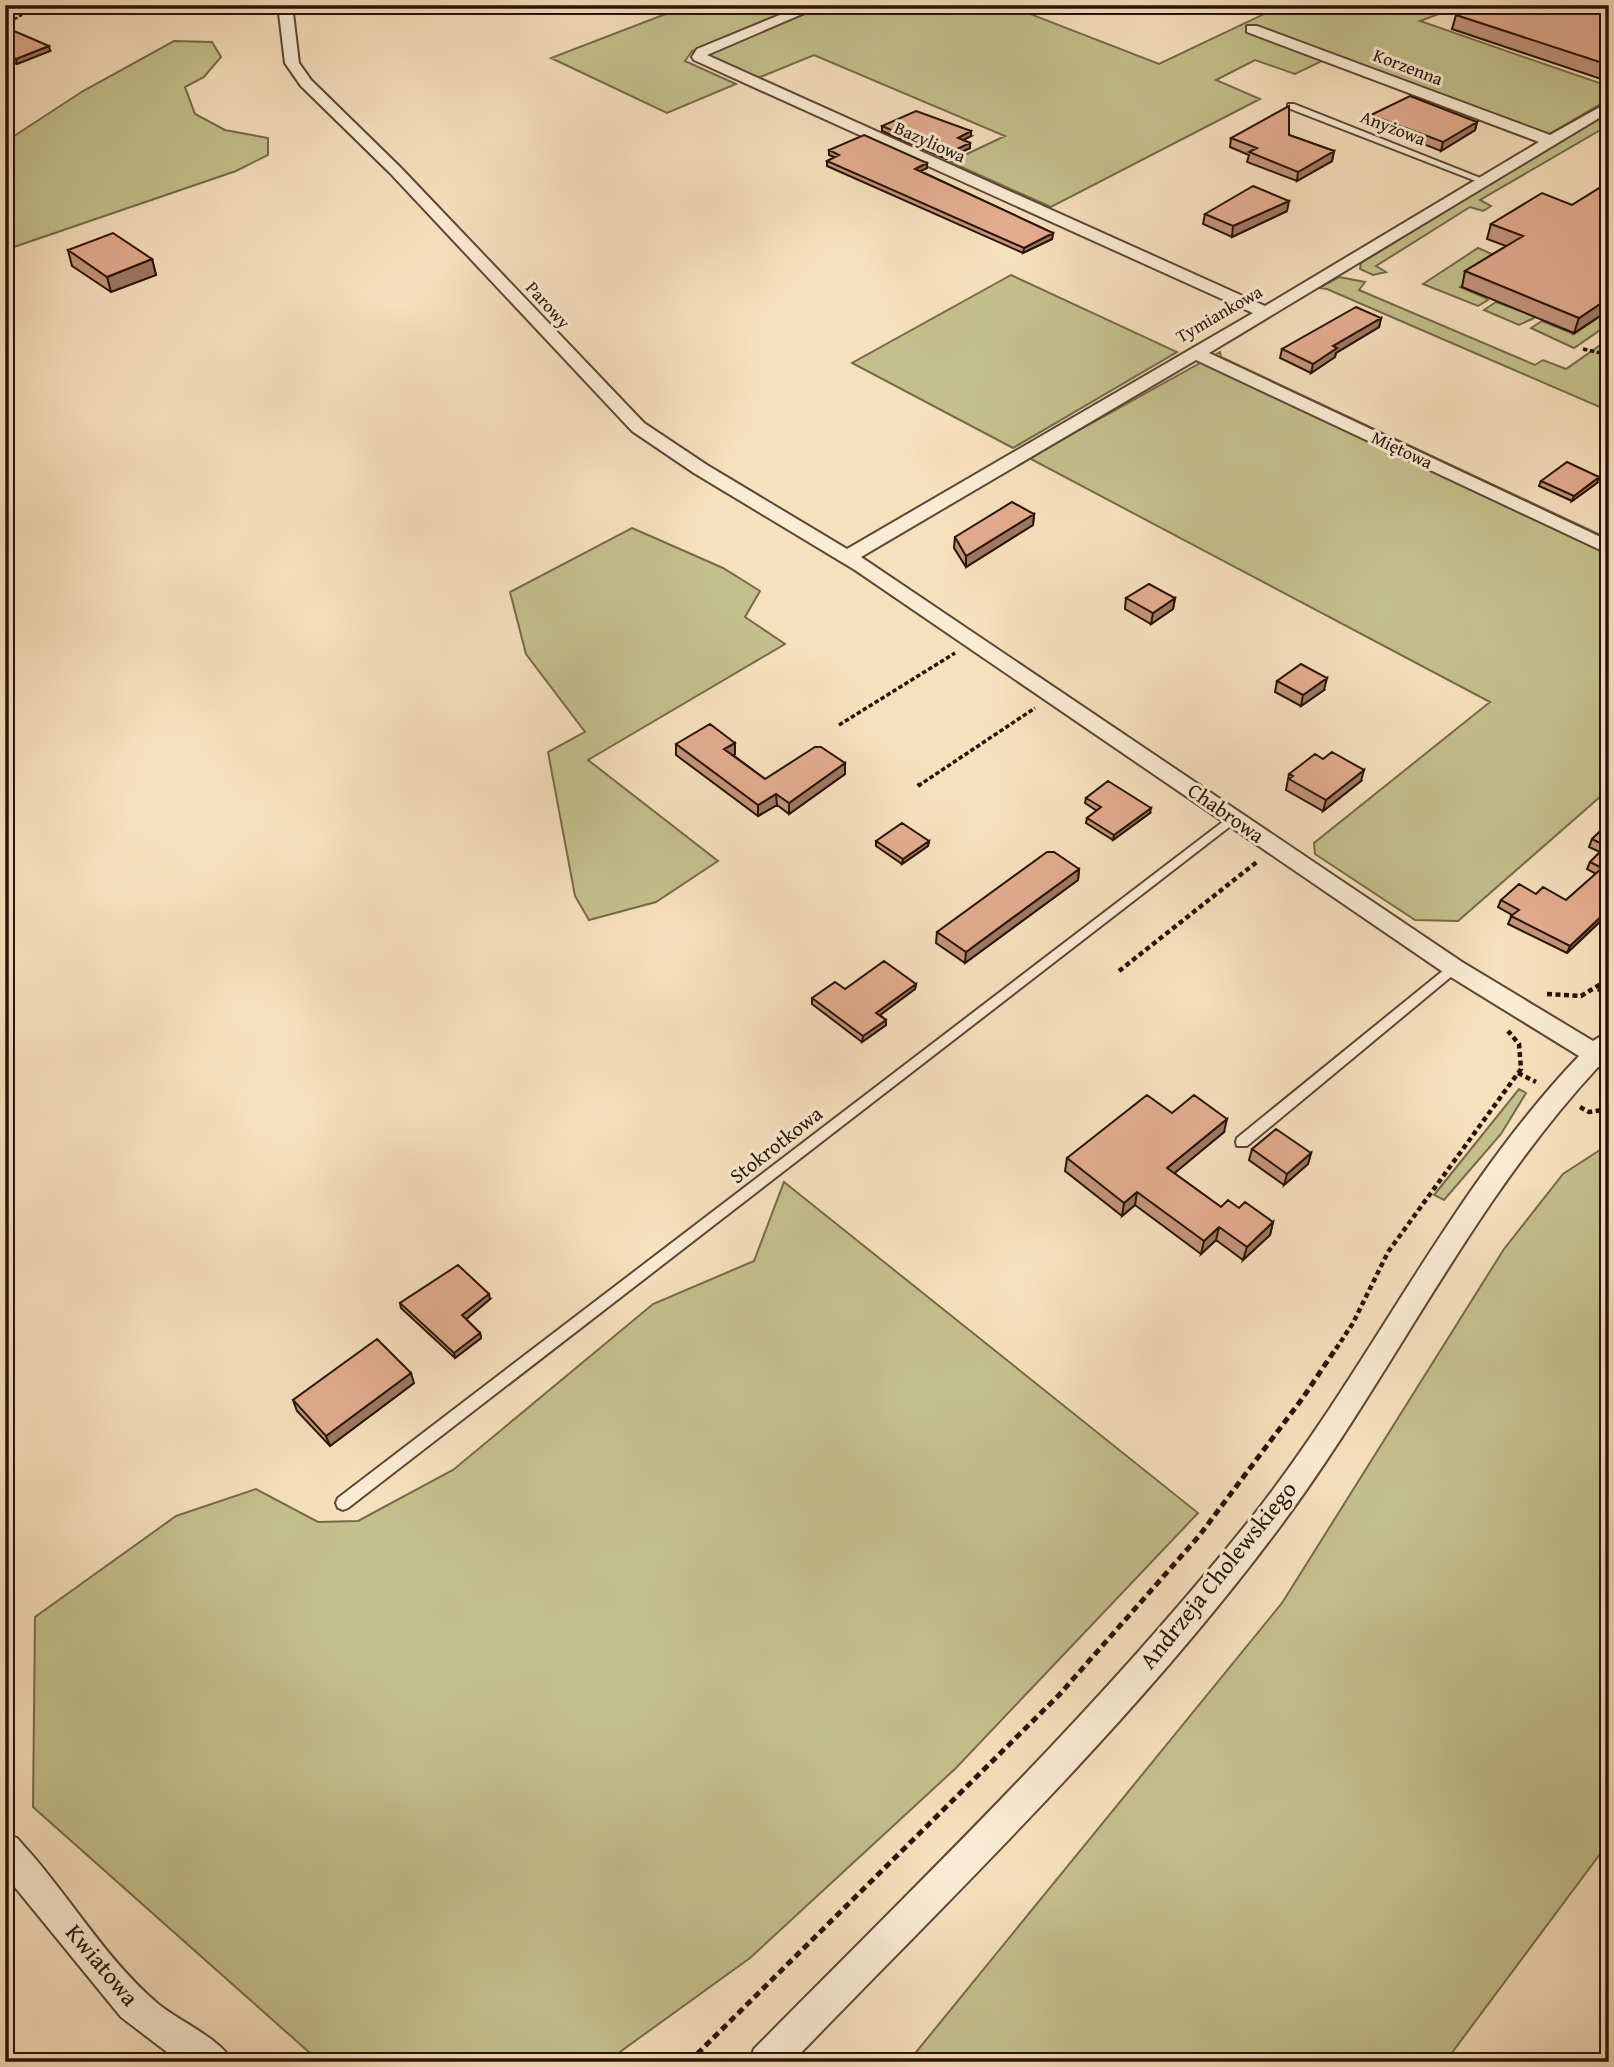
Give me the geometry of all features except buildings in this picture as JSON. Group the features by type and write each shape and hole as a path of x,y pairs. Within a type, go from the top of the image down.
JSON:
{"street":[{"name":"Bazyliowa","path":"816,5 702,52 699,57 1265,313"},
{"name":"Parowy","path":"284,11 292,63 306,83 404,180 638,427 676,455 849,556"},
{"name":"Korzenna","path":"1252,29 1551,141"},
{"name":"Tymiankowa","path":"849,556 1265,313 1609,106"},
{"name":"Miętowa","path":"1195,353 1609,548"},
{"name":"Chabrowa","path":"849,556 892,588 1454,968 1604,1052"},
{"name":"Andrzeja Cholewskiego","path":"767,2062 1045,1776 1195,1610 1268,1519 1332,1430 1483,1192 1558,1094 1604,1052"},
{"name":"Kwiatowa","path":"5,1850 36,1884 124,1996 174,2038 214,2062"}],"lane":[{"name":"Anyżowa","path":"1291,106 1484,181"},
{"name":"Stokrotkowa","path":"343,1503 1233,818"},
{"path":"1242,1142 1454,968"}],"path":[{"path":"5,25 38,5"},
{"path":"1501,17 1489,13 1502,7 1529,6"},
{"path":"1583,349 1609,355"},
{"path":"839,725 973,642"},
{"path":"918,786 1053,696"},
{"path":"1119,971 1276,848"},
{"path":"1564,998 1584,998 1609,979"},
{"path":"1598,989 1609,995"},
{"path":"689,2062 1059,1695 1199,1536 1302,1399 1353,1322 1388,1252 1518,1073 1522,1063 1519,1044"},
{"path":"1518,1073 1536,1082"},
{"path":"1580,1107 1589,1112 1609,1109"}],"shaded area":[{"path":"689,5 808,5 692,51 685,61 736,84 667,113 551,58"},
{"path":"827,5 1007,5 1159,64 1283,5 1493,5 1460,6 1420,21 1602,84 1609,80 1609,99 1546,136 1332,56 1295,74 1255,60 1216,80 1260,99 1051,207 950,162 1005,136 814,55 758,78 708,57 711,51"},
{"path":"174,41 212,42 221,57 204,77 185,87 195,114 225,130 268,138 268,155 236,171 5,250 5,142 83,91"},
{"path":"1609,111 1609,125 1480,200 1491,206 1483,211 1470,207 1376,266 1386,272 1373,275 1360,269 1361,263"},
{"path":"1478,248 1609,305 1609,324 1574,348 1531,328 1542,321 1574,334 1600,316 1487,270 1460,287 1488,300 1478,306 1423,284"},
{"path":"1011,275 1177,352 1013,448 852,363"},
{"path":"1339,277 1365,282 1359,290 1535,365 1543,360 1566,369 1609,339 1609,411 1327,289 1319,288"},
{"path":"1496,302 1534,318 1519,325 1484,310"},
{"path":"1220,352 1221,357 1609,539 1609,789 1458,921 1415,920 1315,854 1314,843 1490,702 1029,458"},
{"path":"632,528 723,568 760,591 745,617 785,644 588,760 718,861 656,902 589,920 575,896 548,752 585,732 526,654 510,592"},
{"path":"1519,1089 1526,1093 1501,1134 1444,1200 1434,1195"},
{"path":"1609,1144 1609,1842 1445,2062 908,2062 1282,1603 1504,1249 1563,1174"},
{"path":"784,1182 1198,1513 956,1768 750,1958 606,2062 320,2062 33,1807 35,1617 176,1516 256,1489 318,1522 358,1521 453,1470 653,1304 754,1261"}]}
